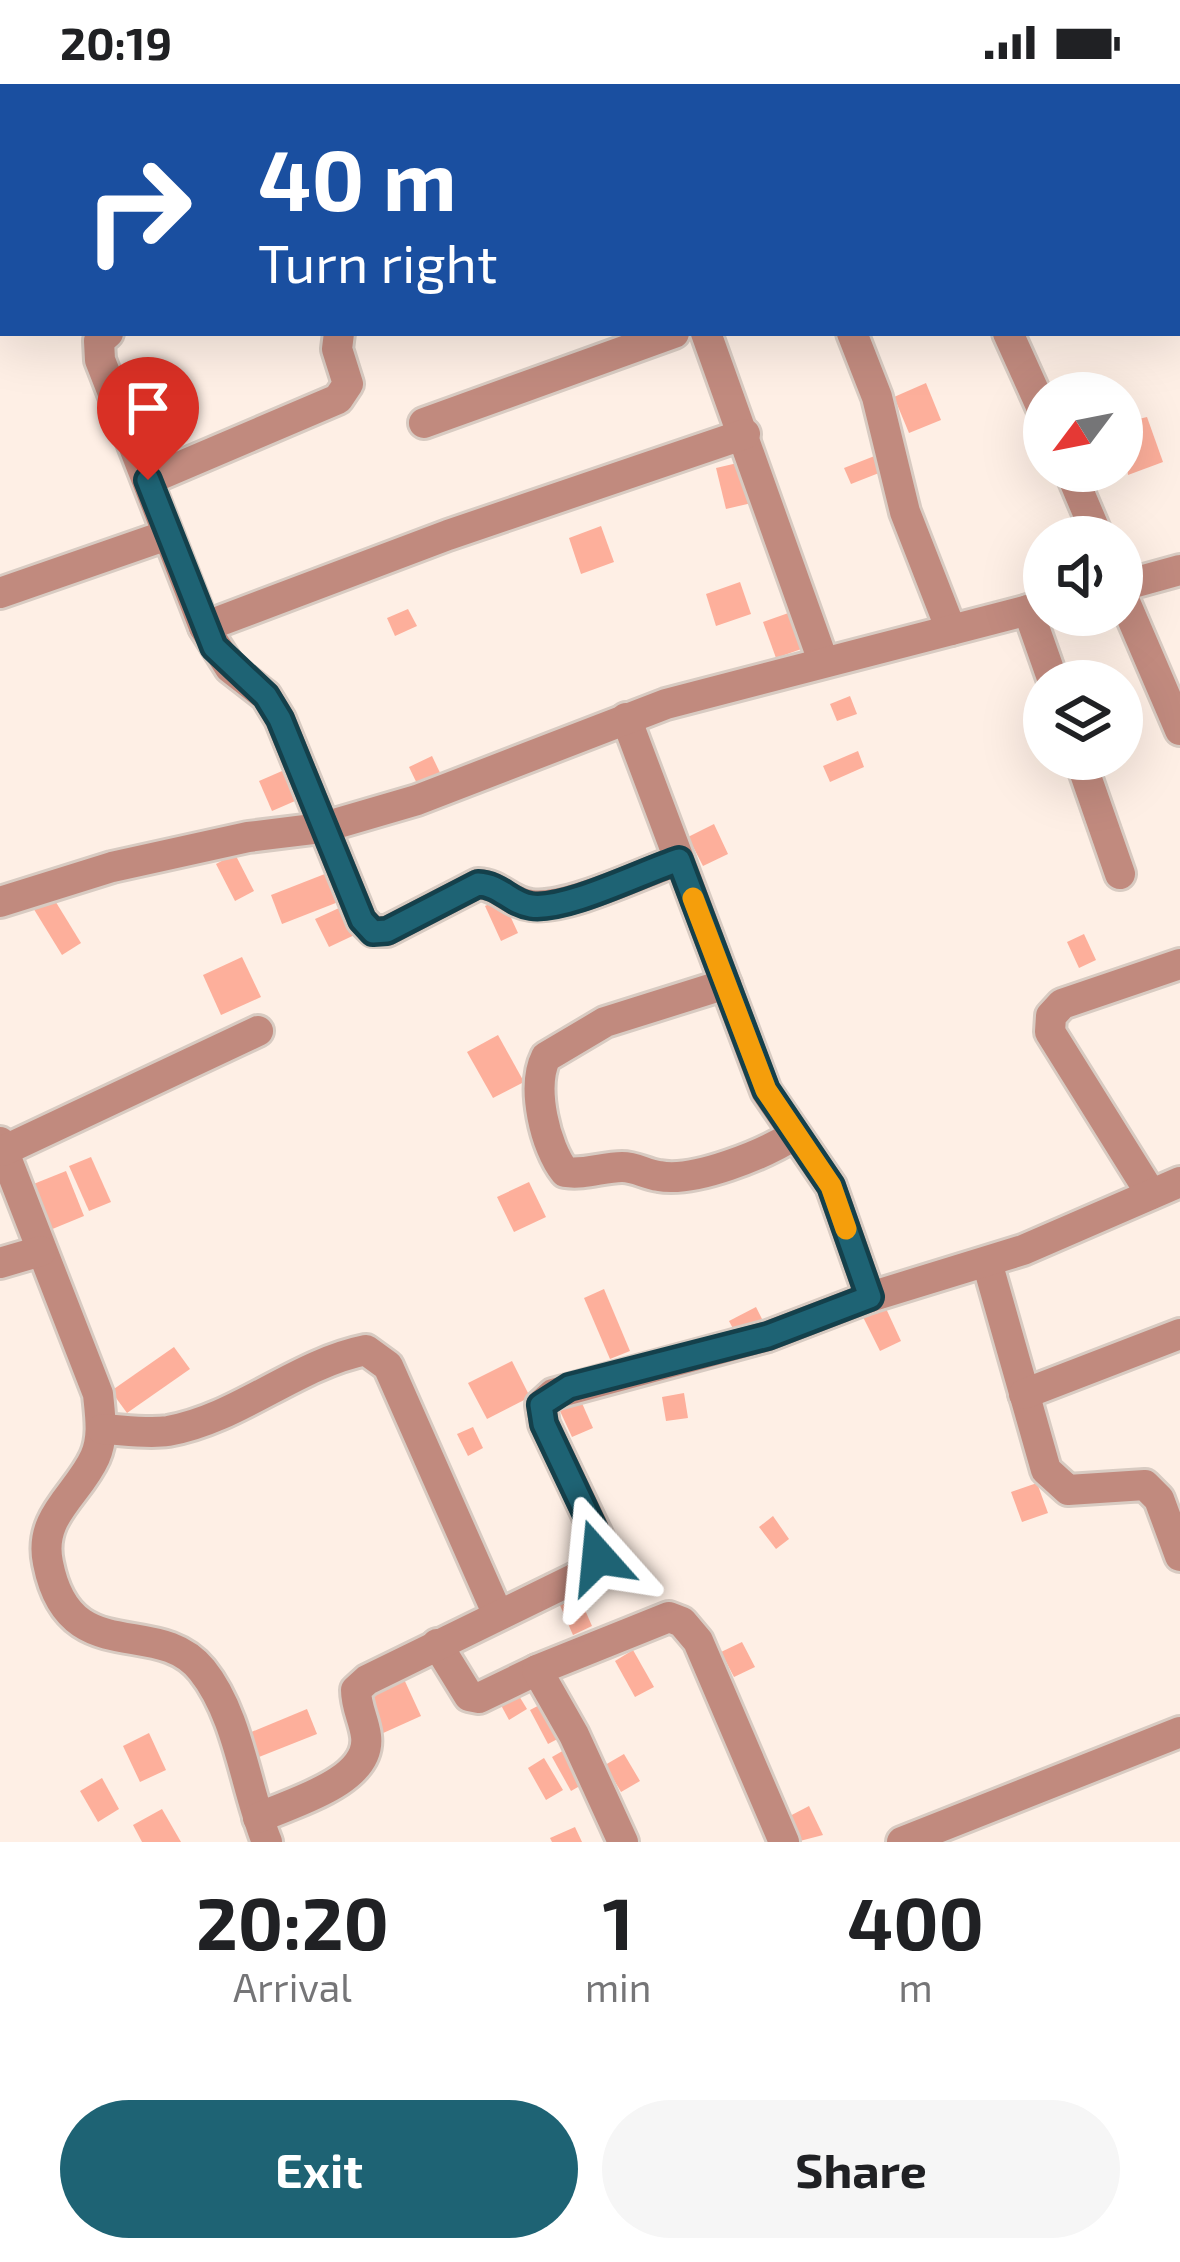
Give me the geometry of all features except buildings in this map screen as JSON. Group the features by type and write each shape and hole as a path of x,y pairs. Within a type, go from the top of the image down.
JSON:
{"street":[{"path":"105,336 99,341 100,360 204,627 230,668 266,696 280,719 321,828 362,920 373,932 387,931 478,884 495,885 519,903 552,904 679,860"},
{"path":"148,480 338,399 348,384 337,349 339,336"},
{"path":"424,423 666,336"},
{"path":"707,336 823,661"},
{"path":"853,336 877,397 905,512 951,630"},
{"path":"1009,336 1026,372"},
{"path":"204,627 448,536 745,434"},
{"path":"0,592 167,535"},
{"path":"1143,580 1180,570"},
{"path":"0,902 130,862 248,837 321,828 418,800 626,718 823,661 1023,611"},
{"path":"1140,636 1180,730"},
{"path":"626,718 766,1090 831,1186 870,1297"},
{"path":"1087,780 1120,874"},
{"path":"258,1031 2,1146 98,1394 102,1429 94,1458 54,1511 46,1556 55,1592 81,1623 113,1638 176,1647 200,1668 221,1702 262,1830 355,1769 365,1754 366,1736 356,1690 437,1644 586,1573 598,1557 598,1538 544,1424 541,1405 553,1394 768,1336 870,1297 987,1262 1166,1188 1050,1032 1051,1016 1062,1004 1180,964"},
{"path":"726,984 604,1022 546,1058 539,1087 554,1158 565,1172 577,1174 633,1167 660,1177 681,1176 769,1151 794,1135"},
{"path":"0,1263 41,1251"},
{"path":"987,1262 1046,1470 1057,1483 1087,1493 1129,1483 1145,1485 1159,1499 1180,1556"},
{"path":"1024,1394 1180,1334"},
{"path":"102,1429 162,1432 191,1426 337,1356 367,1350 388,1366 498,1616"},
{"path":"437,1644 470,1696 478,1698 655,1618 682,1622 698,1641 784,1842"},
{"path":"537,1670 574,1735 623,1842"},
{"path":"902,1842 1180,1732"}],"slow traffic":[{"path":"693,898 766,1090 831,1186 846,1229"}],"route":[{"path":"148,480 204,627 230,668 266,696 280,719 321,828 362,920 373,932 387,931 478,884 495,885 519,903 535,907 679,860 766,1090 831,1186 870,1297 768,1336 569,1387 541,1405 544,1424 598,1538 598,1557"}]}
